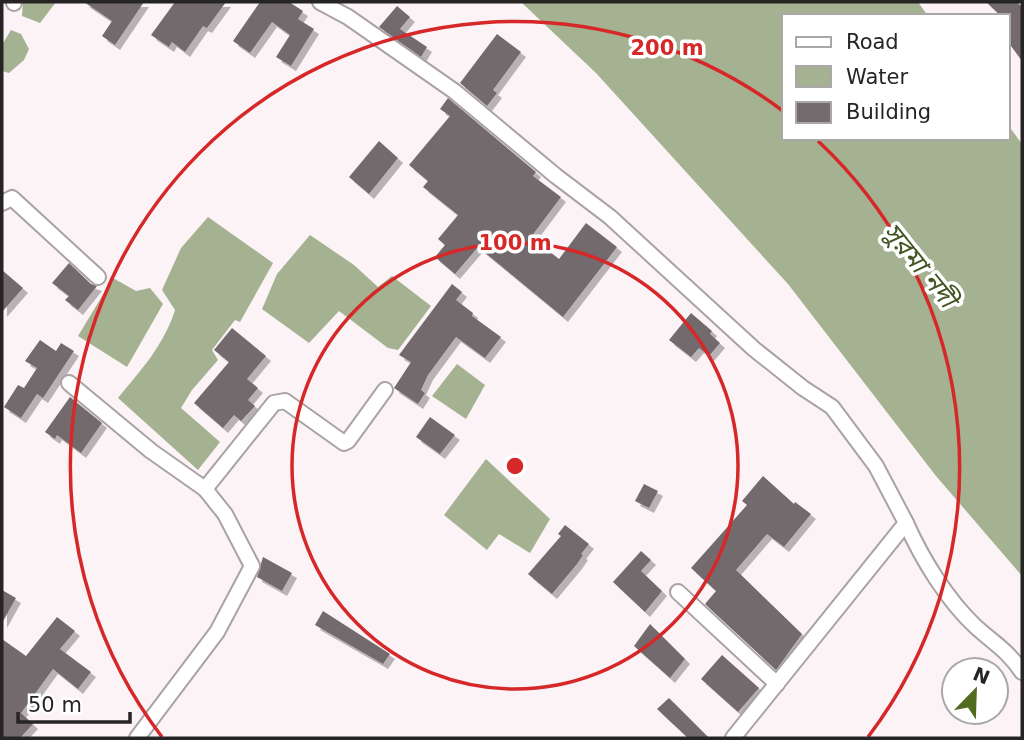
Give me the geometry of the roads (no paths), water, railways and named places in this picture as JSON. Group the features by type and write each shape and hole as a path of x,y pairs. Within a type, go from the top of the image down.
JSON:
{"street":[{"path":"320,2 348,17 454,91 610,217 754,349 832,407 876,466 917,547 948,593 975,625 1009,653 1022,672"},
{"path":"2,203 12,198 98,277"},
{"path":"69,383 151,451 205,489 225,514 252,565 216,632 137,738"},
{"path":"205,489 274,402 285,401 344,443 385,390"},
{"path":"733,738 906,523"},
{"path":"678,592 777,684"}],"water":[{"path":"23,2 56,2 40,23 22,16"},
{"name":"সুরমা নদী","path":"521,2 918,2 927,14 782,14 782,140 1010,140 1010,128 1022,144 1022,576 936,476 788,284 596,73"},
{"path":"11,30 21,34 29,49 24,60 9,73 2,71 2,45"},
{"path":"208,217 273,263 240,322 235,320 212,350 218,360 192,390 181,408 220,442 198,470 118,398 165,335 175,310 162,290 181,248"},
{"path":"310,235 354,265 378,287 392,276 431,306 398,350 388,348 339,311 309,343 262,309 277,274"},
{"path":"113,278 136,291 150,288 163,304 127,367 78,336"},
{"path":"457,364 485,385 466,419 432,396"},
{"path":"486,459 550,519 530,553 499,534 487,550 444,515"}]}
